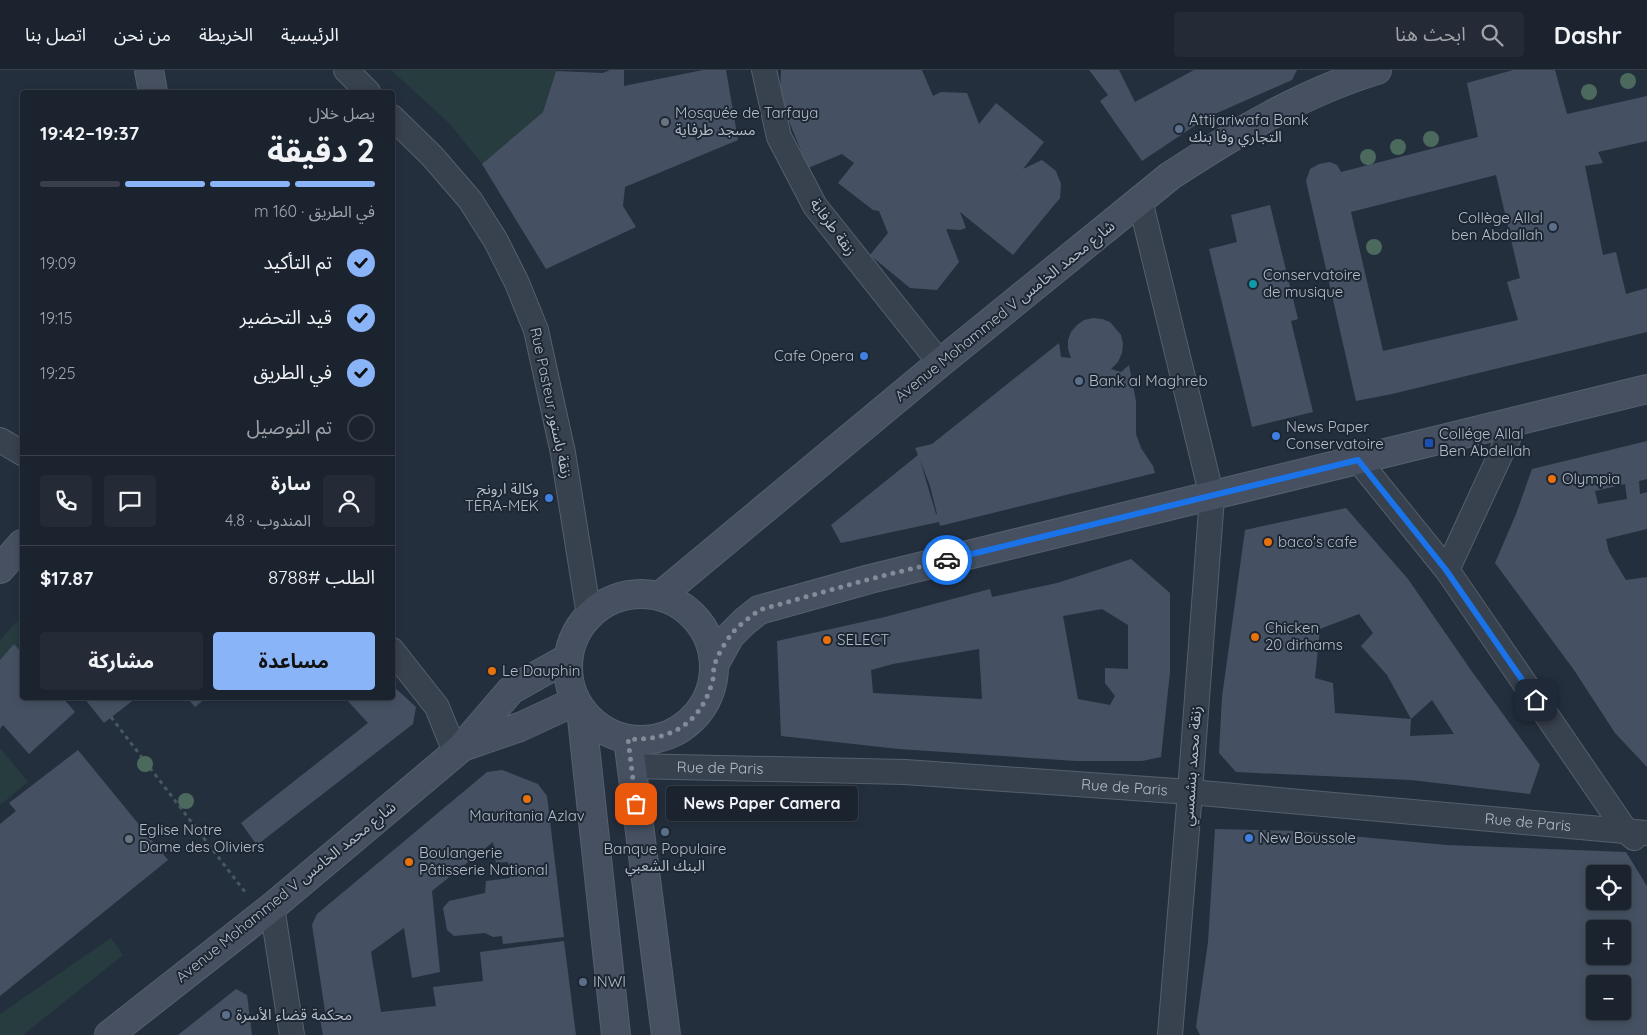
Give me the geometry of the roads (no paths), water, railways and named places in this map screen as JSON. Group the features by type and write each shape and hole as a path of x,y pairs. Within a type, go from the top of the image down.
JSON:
{"main road":[{"path":"149,70 153,90"},
{"name":"Avenue Mohammed V شارع محمد الخامس","path":"661,596 940,363 1170,176 1287,106 1345,75 1377,70"},
{"path":"714,665 730,636 759,610 870,579 1212,497 1647,389"},
{"path":"0,569 20,546"},
{"path":"643,593 661,596 684,607 700,623 710,643 714,665 712,684 706,701 695,716 681,728 664,736 646,740 628,739 610,734 593,723 578,705 572,692 568,673 568,658 578,629 589,615 604,604 623,596 643,593"},
{"name":"Avenue Mohammed V شارع محمد الخامس","path":"109,1035 267,910 458,750 511,690 568,658"},
{"path":"578,705 616,1035"},
{"name":"Avenue Mohammed V شارع محمد الخامس","path":"458,750 578,705"},
{"path":"628,739 666,1035"}],"street":[{"path":"346,70 366,90"},
{"name":"زنقة طرفاية","path":"764,70 779,137 815,206 940,363"},
{"name":"Rue Pasteur زنقة باستور","path":"395,120 432,156 470,200 496,241 517,283 536,330 563,453 589,615"},
{"name":"زنقة محمد بنشمسي","path":"1140,200 1212,497 1170,1035"},
{"path":"1446,570 1516,421"},
{"path":"0,440 20,453"},
{"path":"1358,460 1446,570 1637,832 1647,849"},
{"path":"395,654 436,707 458,750"},
{"name":"Rue de Paris","path":"631,766 882,771 1190,792 1637,832"},
{"path":"267,910 292,1035"}],"place":[{"name":"Mosquée de Tarfaya مسجد طرفاية","path":"665,122"},
{"name":"Attijariwafa Bank التجاري وفا بنك","path":"1179,129"},
{"name":"Collège Allal ben Abdallah","path":"1553,227"},
{"name":"Conservatoire de musique","path":"1253,284"},
{"name":"Cafe Opera","path":"864,356"},
{"name":"Bank al Maghreb","path":"1079,381"},
{"name":"News Paper Conservatoire","path":"1276,436"},
{"name":"Collége Allal Ben Abdellah","path":"1429,443"},
{"name":"Olympia","path":"1552,479"},
{"name":"وكالة ارونج TERA-MEK","path":"549,498"},
{"name":"baco's cafe","path":"1268,542"},
{"name":"Chicken 20 dirhams","path":"1255,637"},
{"name":"SELECT","path":"827,640"},
{"name":"Le Dauphin","path":"492,671"},
{"name":"Mauritania Azlav","path":"527,799"},
{"name":"News Paper Camera","path":"636,804"},
{"name":"Banque Populaire البنك الشعبي","path":"665,832"},
{"name":"New Boussole","path":"1249,838"},
{"name":"Eglise Notre Dame des Oliviers","path":"129,839"},
{"name":"Boulangerie Pâtisserie National","path":"409,862"},
{"name":"INWI","path":"583,982"},
{"name":"محكمة قضاء الأسرة","path":"226,1015"}]}
